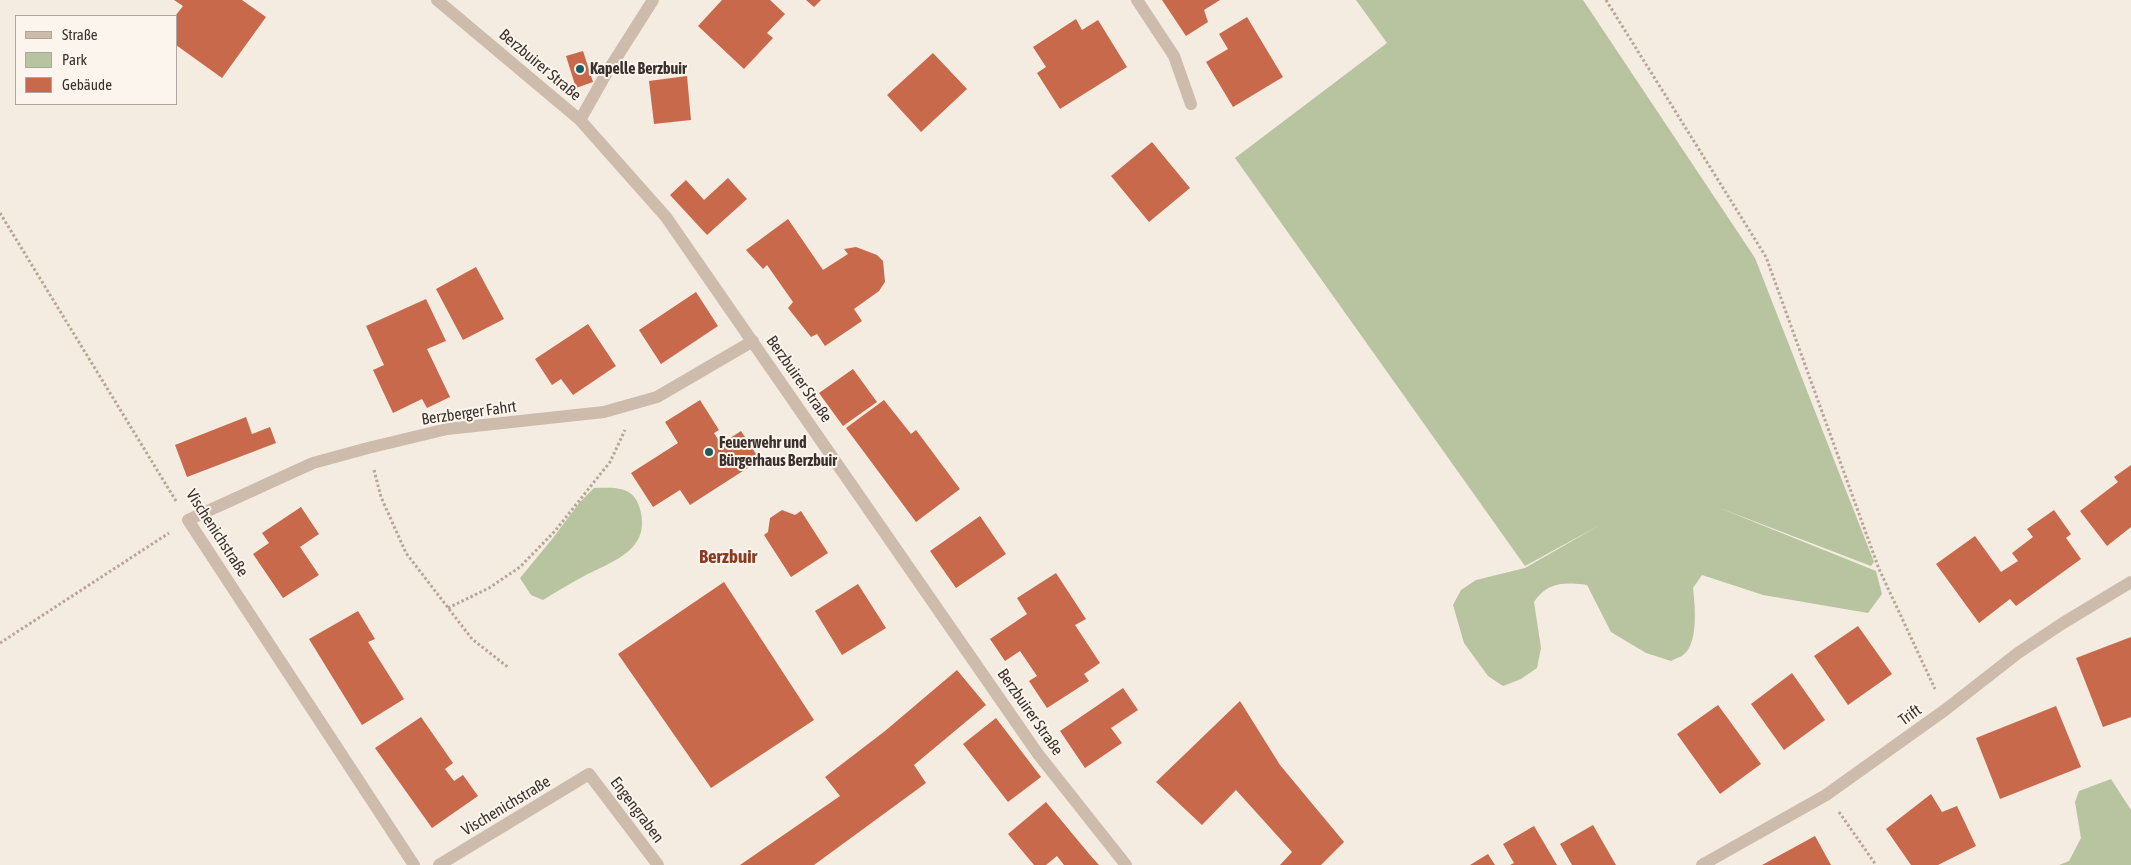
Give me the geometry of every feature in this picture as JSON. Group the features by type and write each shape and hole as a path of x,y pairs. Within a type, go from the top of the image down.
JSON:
{"street":[{"name":"Berzbuirer Straße","path":"437,0 580,120 666,217 1038,754 1126,865"},
{"path":"580,120 606,74 653,0"},
{"path":"1137,0 1174,56 1191,104"},
{"name":"Berzberger Fahrt","path":"188,520 313,463 368,448 447,429 604,412 656,397 753,341"},
{"name":"Vischenichstraße","path":"188,520 414,865"},
{"name":"Trift","path":"1702,865 1826,795 1945,710 2018,653 2131,582"},
{"name":"Vischenichstraße","path":"439,865 589,774"},
{"name":"Engengraben","path":"589,774 658,865"}],"path":[{"path":"1606,0 1766,256 1879,569 1945,710"},
{"name":"Vischenichstraße","path":"0,213 188,520"},
{"path":"448,608 489,588 520,567 555,532 610,462 639,402"},
{"path":"368,448 381,497 406,553 472,639 510,668"},
{"path":"0,643 188,520"},
{"path":"1826,795 1876,865"}],"green space":[{"path":"1356,0 1583,0 1755,258 1874,562 1871,566 1717,507 1876,571 1882,594 1868,613 1763,595 1702,575 1693,588 1695,625 1691,643 1682,656 1671,661 1646,653 1611,632 1587,585 1557,585 1545,590 1534,602 1541,648 1537,668 1521,679 1503,686 1488,676 1464,643 1453,605 1461,590 1476,580 1525,568 1600,525 1525,566 1235,158 1387,43"},
{"path":"594,488 621,489 632,494 636,499 642,520 641,532 636,542 620,558 543,600 531,595 520,578 579,503"},
{"path":"2111,779 2131,810 2131,865 2059,865 2069,861 2081,838 2075,802 2079,791"}],"building":[{"path":"174,0 242,0 266,17 222,78 178,46 178,15 176,15 183,6"},
{"path":"722,0 770,0 785,14 767,33 773,38 744,69 698,26"},
{"path":"806,0 821,0 814,7"},
{"path":"1162,0 1220,0 1204,10 1208,22 1186,36"},
{"path":"1247,17 1283,77 1233,107 1206,62 1228,49 1219,34"},
{"path":"1076,19 1082,30 1098,20 1127,67 1060,109 1037,73 1046,67 1033,47"},
{"name":"Kapelle Berzbuir","path":"583,51 593,82 576,88 566,56"},
{"path":"933,53 967,89 921,132 887,95"},
{"path":"687,76 691,120 654,124 649,81"},
{"path":"1152,142 1190,188 1149,222 1111,176"},
{"path":"728,178 747,199 707,235 670,195 686,180 704,200"},
{"path":"788,219 823,270 848,254 844,249 856,247 877,255 883,261 885,282 879,291 854,309 862,321 825,346 817,334 811,337 788,308 793,302 767,265 763,269 746,250"},
{"path":"476,267 504,319 463,340 436,289"},
{"path":"696,292 718,326 661,364 639,330"},
{"path":"426,299 446,341 427,349 450,397 427,408 422,399 393,413 373,370 384,365 366,326"},
{"path":"588,324 616,366 573,395 561,379 552,385 535,359"},
{"path":"853,369 877,402 843,426 819,393"},
{"name":"Feuerwehr und Bürgerhaus Berzbuir","path":"700,400 719,430 714,433 721,444 741,431 760,460 690,505 680,490 653,507 631,473 678,443 665,422"},
{"path":"884,400 911,434 916,430 960,489 916,522 846,428"},
{"path":"246,417 252,434 270,427 276,443 187,477 175,445"},
{"path":"2131,465 2131,527 2107,546 2080,511 2118,482 2114,477"},
{"path":"301,507 319,534 300,547 319,575 283,598 253,554 269,543 262,533"},
{"path":"782,510 795,515 801,511 828,553 791,577 764,535 768,532 770,518"},
{"path":"2054,510 2071,534 2066,538 2081,559 2016,606 2010,599 1979,623 1936,564 1975,536 2001,572 2018,561 2012,553 2033,537 2027,529"},
{"path":"980,516 1006,554 956,588 930,551"},
{"path":"1056,573 1086,619 1075,625 1100,663 1084,674 1089,681 1047,708 1029,681 1037,676 1020,651 1005,661 990,639 1027,614 1017,598"},
{"path":"724,582 814,720 711,788 618,654"},
{"path":"858,584 886,628 842,655 815,611"},
{"path":"358,611 375,639 368,642 404,699 362,725 309,639"},
{"path":"1858,626 1892,674 1848,705 1814,656"},
{"path":"2131,637 2131,717 2103,727 2076,658"},
{"path":"957,670 986,705 914,765 926,783 814,865 740,865 840,796 825,777 885,731"},
{"path":"1792,673 1825,720 1784,750 1751,704"},
{"path":"1123,688 1138,710 1111,728 1122,743 1085,768 1060,731"},
{"path":"1240,701 1280,765 1344,842 1321,865 1280,865 1292,852 1236,790 1202,825 1156,782"},
{"path":"1718,705 1761,764 1720,794 1677,734"},
{"path":"2056,706 2081,767 2000,799 1976,738"},
{"path":"421,717 453,763 445,769 454,781 463,775 478,796 432,828 375,748"},
{"path":"996,718 1041,777 1008,802 963,744"},
{"path":"1931,794 1942,812 1957,806 1976,846 1938,865 1911,865 1886,829"},
{"path":"1046,802 1099,865 1064,865 1057,856 1046,865 1034,865 1008,834"},
{"path":"1593,825 1616,865 1572,865 1560,844"},
{"path":"1534,826 1557,865 1510,865 1514,863 1503,844"},
{"path":"1815,836 1831,865 1762,865 1782,854"},
{"path":"1488,854 1495,865 1470,865"}],"place":[{"name":"Kapelle Berzbuir","path":"580,69"},
{"name":"Feuerwehr und Bürgerhaus Berzbuir","path":"709,452"}],"district":[{"name":"Berzbuir","path":"728,557"}]}
